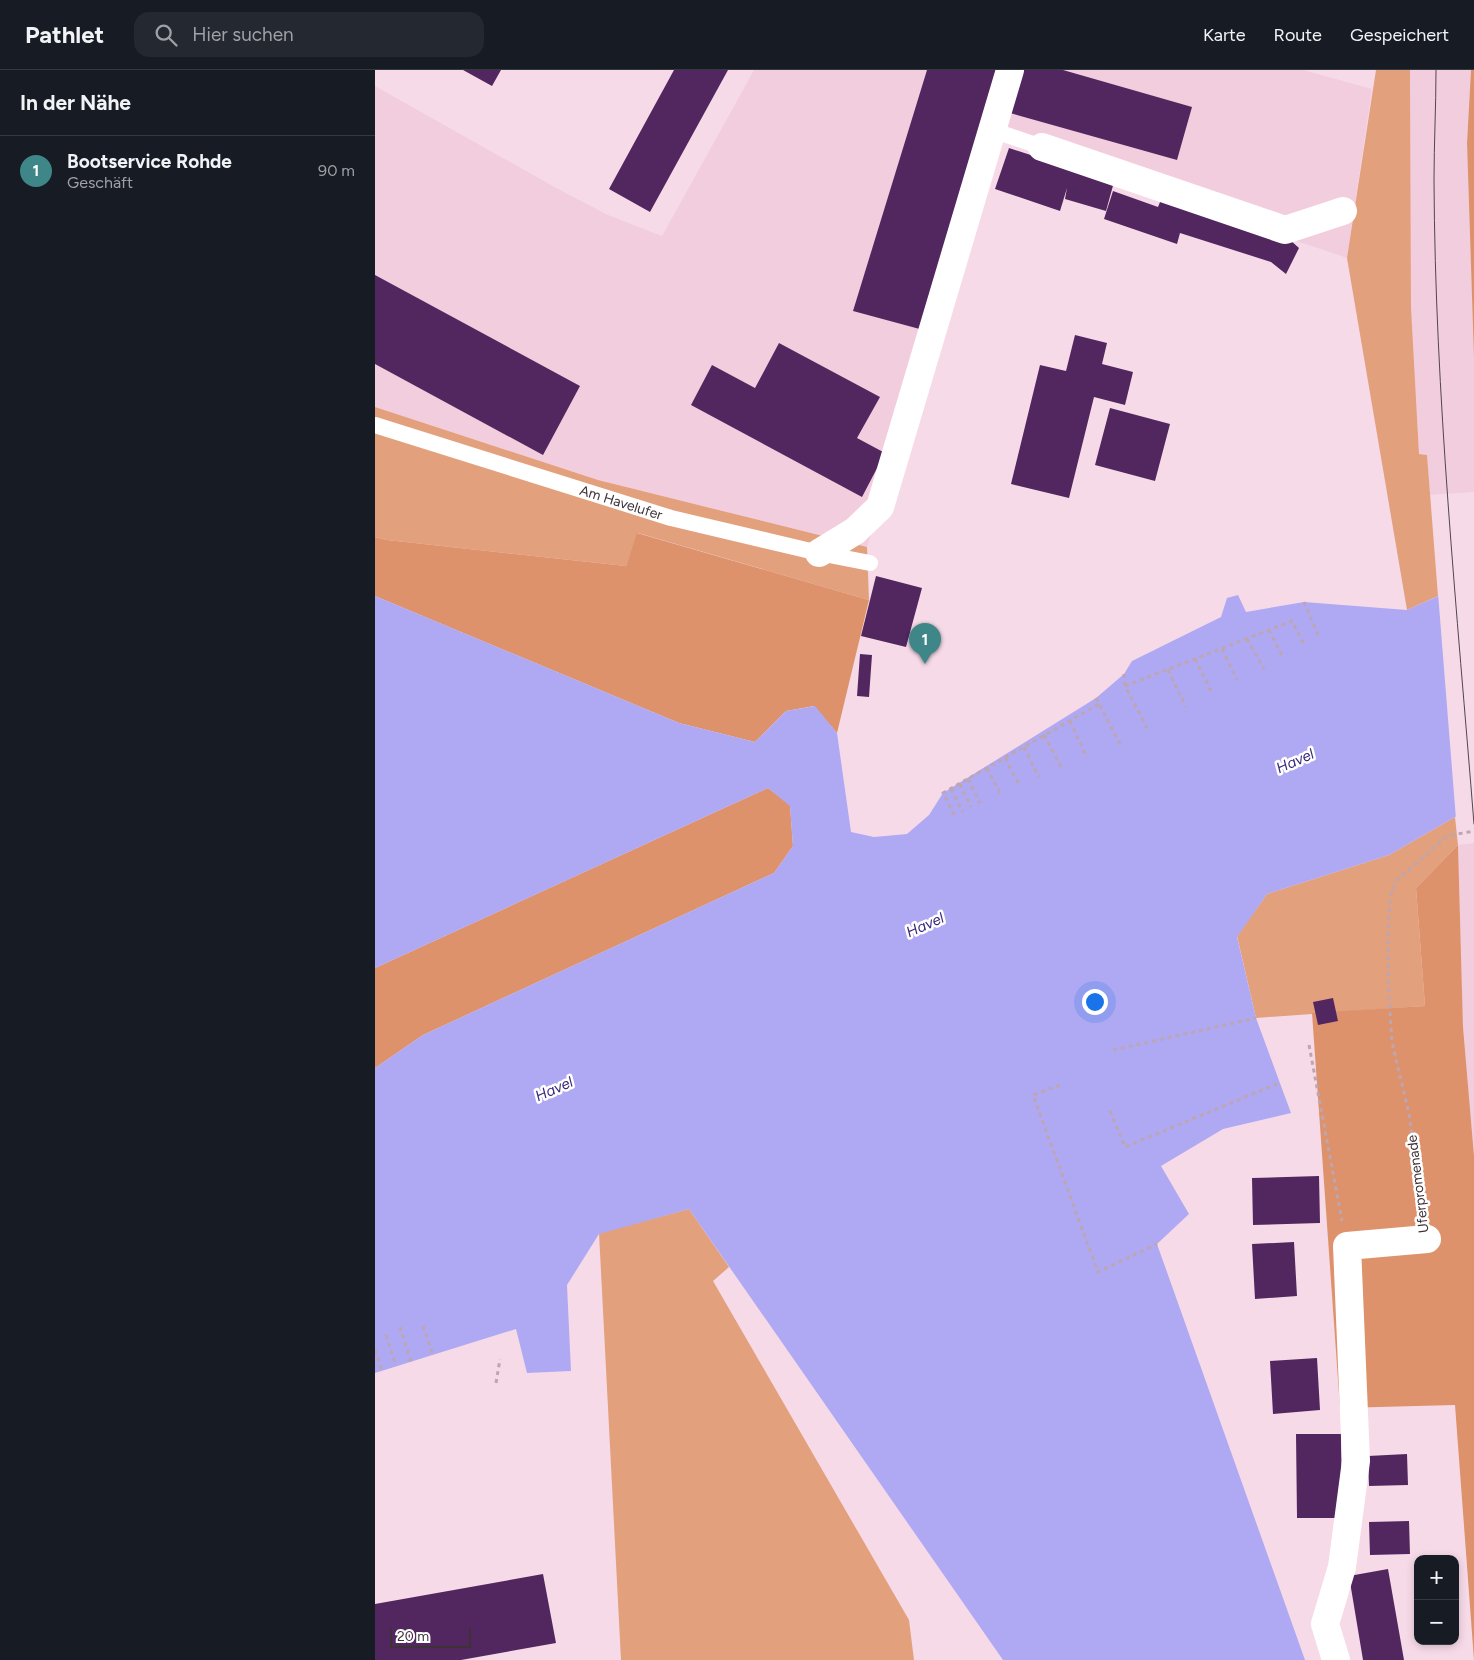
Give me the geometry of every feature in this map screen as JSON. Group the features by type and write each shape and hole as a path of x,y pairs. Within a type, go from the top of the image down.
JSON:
{"street":[{"path":"819,553 855,531 880,507 1010,70"},
{"path":"1043,147 1285,230 1343,211"},
{"name":"Uferpromenade","path":"1347,1246 1427,1239"},
{"path":"1336,1660 1325,1624 1342,1567 1356,1461 1347,1246"}],"lane":[{"path":"992,130 1043,147"},
{"name":"Am Havelufer","path":"375,425 671,518 870,563"}],"path":[{"path":"1304,602 1318,636"},
{"path":"1125,686 1292,621 1304,644"},
{"path":"1269,630 1282,656"},
{"path":"1247,639 1264,669"},
{"path":"1222,649 1237,680"},
{"path":"1195,659 1212,693"},
{"path":"1168,670 1186,707"},
{"path":"1124,674 1125,686 1147,728"},
{"path":"1096,698 1120,744"},
{"path":"954,815 943,793 1099,704"},
{"path":"1069,721 1087,758"},
{"path":"1044,736 1062,768"},
{"path":"1024,747 1039,777"},
{"path":"1005,758 1020,786"},
{"path":"987,768 1001,796"},
{"path":"969,779 980,803"},
{"path":"960,784 971,807"},
{"path":"951,788 963,812"},
{"name":"Uferpromenade","path":"1427,1239 1409,1114 1392,1042 1387,941 1390,898 1396,881 1447,836 1474,831"},
{"path":"1113,1050 1256,1018"},
{"path":"1309,1044 1347,1246"},
{"path":"1110,1111 1125,1147 1279,1083"},
{"path":"1060,1085 1033,1095 1098,1272 1157,1244"},
{"path":"423,1326 433,1355"},
{"path":"400,1327 411,1362"},
{"path":"386,1335 396,1366"},
{"path":"375,1350 382,1371"},
{"path":"496,1383 500,1359"}],"shaded area":[{"path":"754,70 1303,70 1372,89 1347,258 998,140 867,547 598,480 375,407 375,86 560,190 608,215 662,236"},
{"path":"1376,70 1410,70 1411,307 1419,454 1427,455 1438,596 1407,610 1347,258"},
{"path":"1410,70 1471,70 1467,143 1474,358 1474,492 1430,495 1427,455 1419,454 1411,307"},
{"path":"1471,70 1474,70 1474,358 1467,143"},
{"path":"375,407 598,480 867,547 869,600 638,533 626,566 387,540 375,537"},
{"path":"637,533 869,600 837,733 814,706 786,711 755,742 679,723 375,596 375,537 387,540 626,566"},
{"path":"768,788 790,805 793,846 774,873 423,1035 375,1068 375,968"},
{"path":"1455,817 1458,845 1416,888 1425,1006 1256,1018 1237,936 1267,894 1389,855"},
{"path":"1474,843 1474,1156 1463,1027 1458,845"},
{"path":"1458,845 1463,1027 1474,1156 1474,1660 1455,1405 1340,1408 1312,1013 1425,1006 1416,888"},
{"path":"689,1209 729,1267 713,1281 909,1620 914,1660 621,1660 599,1233"}],"water":[{"name":"Havel","path":"1474,580 1474,809 1455,817 1389,855 1267,894 1237,937 1256,1018 1291,1113 1223,1129 1161,1166 1189,1214 1157,1244 1305,1660 1003,1660 689,1209 599,1234 567,1285 571,1371 527,1373 516,1329 375,1373 375,1068 423,1035 774,873 793,846 790,806 768,788 375,968 375,596 679,723 755,742 786,711 815,706 837,733 851,832 874,837 907,834 929,815 943,793 1096,698 1124,674 1132,661 1221,617 1227,598 1238,595 1246,612 1304,602 1407,610"}],"pier":[{"path":"1474,577 1474,812 1456,819 1438,593"}],"building":[{"path":"463,70 501,70 492,86"},
{"path":"674,70 728,70 650,212 609,189"},
{"path":"927,70 1007,70 927,331 853,311"},
{"path":"1023,70 1063,70 1192,107 1177,160 1010,113"},
{"path":"1009,148 1114,182 1106,211 1065,199 1067,188 1060,211 995,189"},
{"path":"1113,191 1158,207 1164,192 1289,239 1299,248 1286,274 1271,262 1180,233 1177,244 1104,219"},
{"path":"375,275 580,386 543,455 375,364"},
{"path":"1075,335 1107,343 1102,364 1133,372 1125,405 1094,397 1069,498 1011,484 1040,365 1066,371"},
{"path":"779,343 880,397 857,438 885,453 862,497 691,405 712,365 755,388"},
{"path":"1110,408 1170,424 1155,481 1095,465"},
{"path":"876,576 922,588 906,647 861,636"},
{"path":"860,654 872,655 869,697 857,696"},
{"path":"1333,998 1338,1021 1318,1025 1313,1002"},
{"path":"1319,1176 1320,1223 1253,1225 1252,1178"},
{"path":"1294,1242 1297,1296 1255,1299 1252,1244"},
{"path":"1317,1358 1320,1410 1273,1414 1270,1361"},
{"path":"1296,1434 1341,1434 1342,1518 1297,1518"},
{"path":"1407,1454 1408,1485 1369,1486 1368,1456"},
{"path":"1409,1521 1410,1554 1370,1555 1369,1522"},
{"path":"1388,1569 1404,1660 1363,1660 1349,1576"},
{"path":"543,1574 556,1643 461,1660 375,1660 375,1604"}],"tram line":[{"path":"1436,70 1434,180 1438,341 1448,502 1474,824"}],"place":[{"name":"Bootservice Rohde","path":"925,664"}]}
